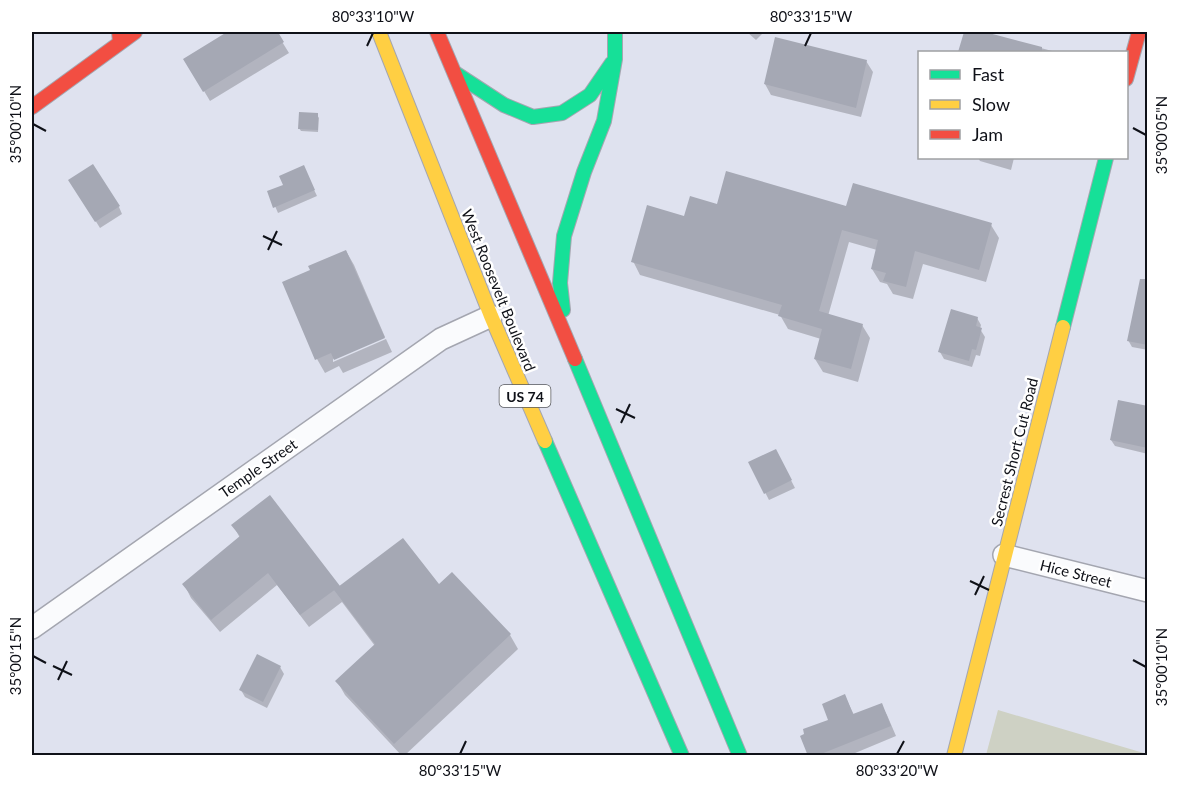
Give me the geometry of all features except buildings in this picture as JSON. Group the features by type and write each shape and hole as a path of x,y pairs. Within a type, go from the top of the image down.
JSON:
{"main road":[{"path":"32,107 119,37 135,32"},
{"name":"West Roosevelt Boulevard","path":"379,32 491,316 682,756"},
{"path":"437,32 740,756"},
{"path":"565,335 560,283 564,236 578,168 604,121 615,59 615,32"},
{"path":"1128,72 1139,32"},
{"path":"583,113 591,95 615,59"},
{"path":"455,73 504,105 533,117 562,113 591,95"},
{"name":"Secrest Short Cut Road","path":"954,756 1106,159"}],"street":[{"name":"Temple Street","path":"32,628 441,339 491,316"},
{"name":"Hice Street","path":"1004,555 1148,591"}],"shaded area":[{"path":"998,710 1147,754 1147,755 986,755"}],"traffic: fast":[{"path":"563,310 560,283 564,236 584,172 604,121 615,59 615,32"},
{"path":"455,73 504,105 533,117 562,113 590,95 612,63"},
{"path":"1063,327 1106,159"},
{"path":"575,359 740,756"},
{"path":"545,441 682,756"}],"traffic: slow":[{"path":"379,32 491,316 545,441"},
{"path":"954,756 1063,327"}],"traffic: jam":[{"path":"119,32 120,42"},
{"path":"32,107 135,32"},
{"path":"437,32 575,359"},
{"path":"1128,72 1139,32"}]}
